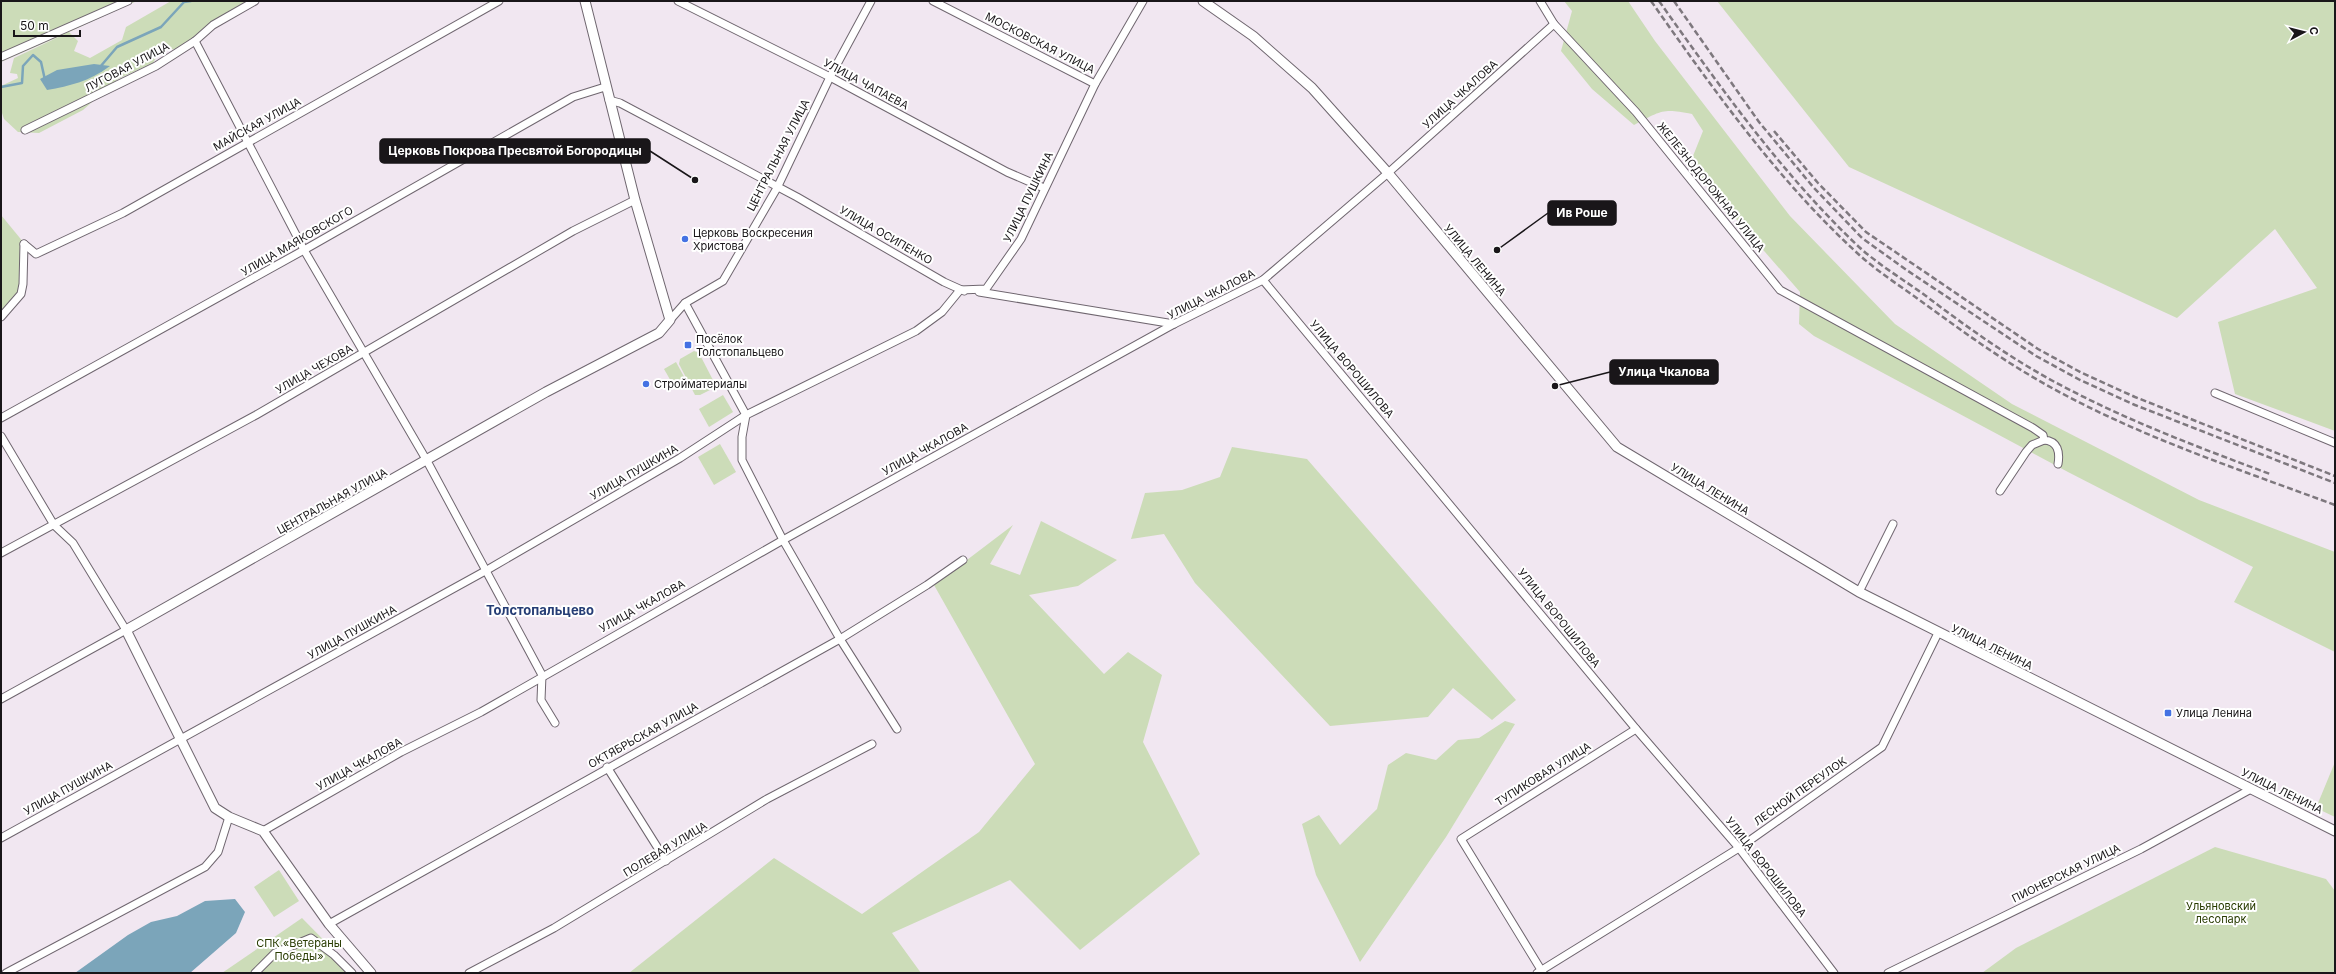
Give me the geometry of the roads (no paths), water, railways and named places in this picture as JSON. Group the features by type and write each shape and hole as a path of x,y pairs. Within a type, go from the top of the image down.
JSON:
{"street":[{"path":"1,57 128,1"},
{"name":"ЛУГОВАЯ УЛИЦА","path":"25,130 139,75 195,41 213,25 255,1"},
{"name":"МАЙСКАЯ УЛИЦА","path":"1,316 21,294 23,284 24,244 36,254 123,213 499,1"},
{"path":"584,1 635,200 670,320"},
{"name":"УЛИЦА ЧАПАЕВА","path":"678,1 830,77 1007,172 1044,188"},
{"name":"ЦЕНТРАЛЬНАЯ УЛИЦА","path":"1,699 427,461 546,392 659,333 685,303 723,281 777,188 830,77 871,1"},
{"name":"МОСКОВСКАЯ УЛИЦА","path":"933,1 1096,84"},
{"name":"УЛИЦА ПУШКИНА","path":"1,838 487,570 680,458 746,415 916,331 942,312 960,290 986,289 1021,239 1044,188 1096,84 1143,1"},
{"name":"УЛИЦА ЛЕНИНА","path":"1203,1 1253,36 1295,71 1388,173 1610,442 1858,592 2335,831"},
{"name":"ЖЕЛЕЗНОДОРОЖНАЯ УЛИЦА","path":"1540,1 1554,24 1636,112 1780,290 2033,428 2043,436 2044,440 2050,440 2057,446 2060,454 2058,464"},
{"name":"УЛИЦА ЧКАЛОВА","path":"263,831 401,752 481,712 542,675 783,540 1174,324 1263,280 1388,173 1554,24"},
{"path":"195,41 304,250 427,461 487,570 542,675 541,700 555,723"},
{"name":"УЛИЦА МАЯКОВСКОГО","path":"1,418 304,250 573,97 605,87"},
{"name":"УЛИЦА ОСИПЕНКО","path":"609,100 620,103 777,188 797,197 960,290 996,294 1174,324"},
{"name":"УЛИЦА ЧЕХОВА","path":"1,553 191,452 573,231 635,200"},
{"name":"УЛИЦА ВОРОШИЛОВА","path":"1263,280 1636,729 1739,848 1834,973"},
{"path":"685,303 746,415 742,437 742,460 783,540 840,639 897,729"},
{"path":"2215,393 2335,443"},
{"path":"1,436 54,525 74,543 126,630 215,808 229,817 263,831 329,924 370,973"},
{"path":"2000,491 2032,445 2044,440"},
{"path":"1858,592 1893,524"},
{"name":"ОКТЯБРЬСКАЯ УЛИЦА","path":"329,924 607,767 840,639 963,560"},
{"name":"ЛЕСНОЙ ПЕРЕУЛОК","path":"1541,972 1739,848 1882,747 1938,633"},
{"name":"ТУПИКОВАЯ УЛИЦА","path":"1541,972 1461,839 1636,729"},
{"name":"ПОЛЕВАЯ УЛИЦА","path":"469,973 554,928 767,799 872,744"},
{"path":"607,767 666,861"},
{"name":"ПИОНЕРСКАЯ УЛИЦА","path":"1888,973 2141,848 2251,789"},
{"path":"6,973 205,867 218,852 229,817"},
{"path":"255,973 275,954 311,938 334,955 352,973"}],"water":[{"path":"94,64 110,66 95,76 72,85 47,90 40,79 57,70"},
{"path":"235,899 245,912 236,933 190,973 75,973 128,935 151,922 177,916 205,901"}],"waterway":[{"path":"100,67 117,47 161,27 184,2 191,1"},
{"path":"1,87 22,83 23,66 33,55 41,62 45,80"}],"railway":[{"path":"1651,1 1722,100 1772,163 1826,223 1855,251 1880,272 1962,331 2026,373 2100,413 2177,446 2335,505"},
{"path":"1659,1 1705,65 1778,160 1831,219 1859,247 1875,260 1997,347 2053,381 2096,403 2145,425 2270,474"},
{"path":"1674,1 1759,122 1814,188 1862,238 1908,271 2036,356 2080,380 2135,405 2335,483"},
{"path":"1774,131 1818,183 1866,232 2038,349 2082,373 2135,397 2335,476"}],"place":[{"name":"Церковь Покрова Пресвятой Богородицы","path":"695,180"},
{"name":"Церковь Воскресения Христова","path":"685,239"},
{"name":"Ив Роше","path":"1497,250"},
{"name":"Посёлок Толстопальцево","path":"688,345"},
{"name":"Стройматериалы","path":"646,384"},
{"name":"Улица Чкалова","path":"1555,386"},
{"name":"Улица Ленина","path":"2168,713"}],"district":[{"name":"Толстопальцево","path":"540,610"}],"park label":[{"name":"Ульяновский лесопарк","path":"2221,912"},
{"name":"СПК «Ветераны Победы»","path":"299,949"}]}
